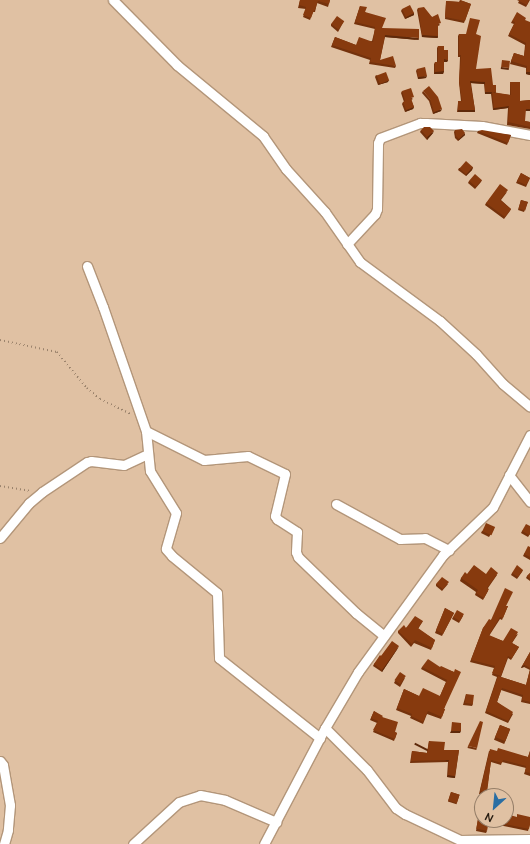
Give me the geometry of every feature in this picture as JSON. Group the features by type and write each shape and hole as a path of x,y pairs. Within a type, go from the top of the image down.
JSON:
{"street":[{"path":"113,0 177,65 263,136 286,170 325,212 360,262 440,321 476,354 503,384 530,407"},
{"path":"347,244 375,214 377,209 378,143 380,138 420,123 482,126 530,135"},
{"path":"87,266 106,314 146,431 150,471 176,513 166,549 172,556 217,593 219,655 221,661 320,738"},
{"path":"146,431 204,460 248,456 285,474 276,516 277,519 297,532 296,552 298,557 356,613 384,636"},
{"path":"264,844 325,728 358,672 449,550 493,507 530,435"},
{"path":"0,538 29,503 42,492 87,462 91,461 124,465 148,454"},
{"path":"509,475 530,502"},
{"path":"336,504 400,539 425,538 449,550"},
{"path":"325,728 367,770 396,808 405,814 460,840 530,839"},
{"path":"0,761 3,765 10,805 8,830 4,844"},
{"path":"133,844 179,802 200,795 226,800 276,822"}],"path":[{"path":"0,340 57,352 87,388 100,399 142,419"},
{"path":"0,486 42,492"}],"building":[{"path":"300,0 330,0 329,4 318,1 311,18 303,15 306,7 299,5"},
{"path":"460,0 471,4 465,21 445,17 446,1 461,2"},
{"path":"519,0 529,0 527,5"},
{"path":"410,5 414,13 406,17 402,9"},
{"path":"360,6 367,7 365,12 386,18 382,28 419,29 419,38 385,35 380,60 393,56 396,66 370,62 371,58 332,45 335,37 356,45 359,37 373,42 375,27 355,22"},
{"path":"424,7 432,17 438,14 441,23 438,24 438,36 422,35 418,8"},
{"path":"517,12 526,18 525,20 530,22 530,72 526,72 527,66 511,61 514,53 524,56 526,43 509,34 515,22 512,21"},
{"path":"337,16 344,21 338,29 331,24"},
{"path":"470,18 480,20 476,34 481,36 476,69 491,68 493,85 496,85 496,92 485,92 485,82 470,81 475,110 458,110 458,101 462,101 459,81 461,55 459,55 459,34 466,34"},
{"path":"438,46 444,46 444,50 448,50 448,60 444,59 444,71 435,72 435,62 438,62"},
{"path":"502,60 510,61 509,68 501,67"},
{"path":"425,67 427,76 418,77 417,69"},
{"path":"386,72 389,80 380,84 377,76"},
{"path":"510,82 520,82 520,101 530,100 530,109 526,109 525,121 530,122 530,127 508,122 509,106 494,108 492,92 511,95"},
{"path":"429,86 438,97 442,109 434,112 430,99 423,91"},
{"path":"411,88 414,97 411,98 414,107 406,110 403,102 405,101 402,91"},
{"path":"424,127 430,127 434,131 427,137 421,130"},
{"path":"462,129 465,133 459,139 456,136 455,130"},
{"path":"482,130 511,135 508,143 478,131"},
{"path":"466,161 473,167 466,174 459,169"},
{"path":"521,173 530,178 526,185 517,181"},
{"path":"475,174 482,180 476,187 469,181"},
{"path":"500,184 508,190 500,200 511,209 505,217 486,203"},
{"path":"521,200 528,202 525,211 519,209"},
{"path":"486,523 495,527 491,535 482,531"},
{"path":"526,524 530,526 529,535 522,531"},
{"path":"528,546 530,547 530,557 524,554"},
{"path":"474,565 486,574 491,567 498,573 487,588 489,589 484,598 476,593 478,590 461,578 465,572 467,574"},
{"path":"517,565 523,570 518,577 512,573"},
{"path":"442,577 449,582 443,589 436,584"},
{"path":"505,588 513,592 506,606 508,606 503,618 500,617 489,635 503,641 511,628 518,632 512,643 519,647 512,658 508,656 501,676 492,673 495,666 471,660 483,628 489,619 491,620"},
{"path":"445,608 454,613 443,634 436,630"},
{"path":"457,610 464,614 460,621 453,617"},
{"path":"415,616 423,621 418,628 435,640 432,648 415,640 412,644 398,631 404,625 406,628"},
{"path":"392,641 399,646 382,670 374,664"},
{"path":"530,652 530,668 525,665 522,666"},
{"path":"428,659 440,667 441,666 454,672 455,669 461,672 444,709 442,717 428,711 423,722 411,716 412,714 397,708 404,689 419,696 423,688 440,696 447,680 422,667"},
{"path":"530,669 530,702 522,700 523,695 502,688 497,702 513,712 508,721 486,711 498,676 526,685"},
{"path":"400,672 406,676 400,684 394,680"},
{"path":"466,694 474,695 473,704 465,703"},
{"path":"374,711 383,716 382,717 398,722 395,732 397,733 395,739 373,730 378,721 371,718"},
{"path":"480,721 483,722 477,748 468,746"},
{"path":"452,722 461,723 461,731 451,731"},
{"path":"500,725 510,729 505,741 495,737"},
{"path":"429,741 445,742 444,750 459,750 455,776 448,775 449,760 411,761 412,751 427,753"},
{"path":"498,748 528,757 530,751 530,773 525,772 526,766 503,760 502,763 491,760 488,788 481,788 490,749 497,751"},
{"path":"451,792 460,795 457,803 448,801"},
{"path":"517,814 530,817 529,829 514,826 514,816 517,817"},
{"path":"476,828 488,828 487,831"}]}
